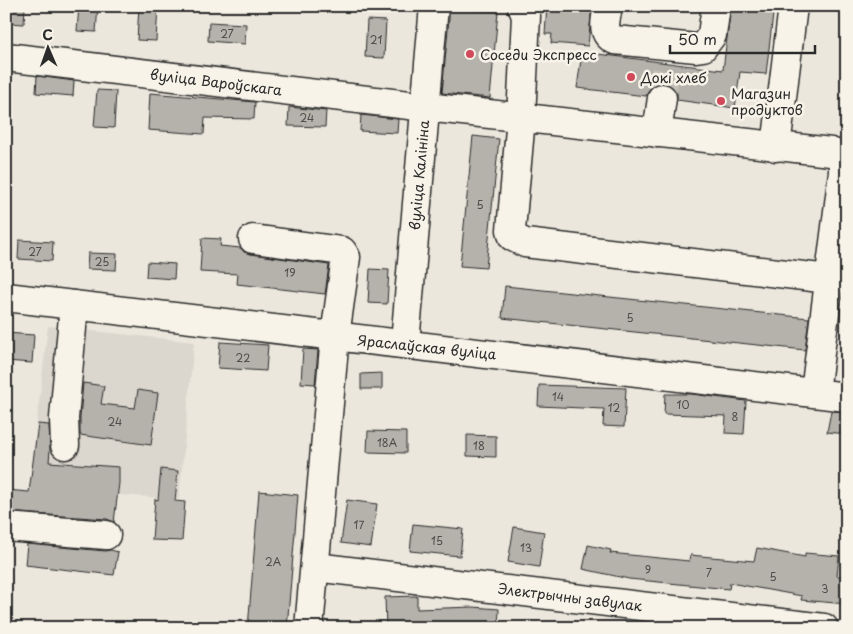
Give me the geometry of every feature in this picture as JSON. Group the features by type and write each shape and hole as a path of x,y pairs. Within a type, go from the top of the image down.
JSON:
{"street":[{"name":"вуліца Калініна","path":"405,343 434,6"},
{"path":"522,6 526,16 521,118 511,230 513,237 519,240 829,280 815,392"},
{"path":"608,6 605,24 608,37 667,54 703,47 712,35 716,6"},
{"path":"776,147 793,6"},
{"name":"вуліца Вароўскага","path":"6,57 521,118 831,152 840,156 843,162 843,172 829,280"},
{"path":"657,133 662,98"},
{"path":"253,239 342,251 346,262 335,336 309,628"},
{"name":"Яраслаўская вуліца","path":"6,297 847,397"},
{"path":"65,444 64,418 74,305"},
{"path":"6,527 106,535"},
{"name":"Электрычны завулак","path":"315,567 824,628"}],"shaded area":[{"path":"48,326 194,342 179,499 29,489"}],"building":[{"path":"6,6 25,6 24,24 6,23"},
{"path":"79,6 98,6 96,32 77,31"},
{"path":"139,6 158,6 156,41 137,40"},
{"path":"547,6 592,6 588,46 551,43 552,34 545,34"},
{"path":"731,6 774,6 766,74 740,72 735,108 677,100 677,93 672,86 664,83 657,83 650,88 646,96 577,88 582,52 723,70"},
{"path":"450,8 498,12 490,98 442,93"},
{"path":"367,20 386,21 384,58 365,57"},
{"path":"209,22 246,24 245,44 208,41"},
{"path":"37,76 74,81 73,96 36,93"},
{"path":"97,90 116,91 114,128 94,127"},
{"path":"150,93 255,102 254,119 205,118 204,134 148,130"},
{"path":"289,107 326,111 325,127 288,126"},
{"path":"361,115 398,119 397,133 360,131"},
{"path":"473,136 499,139 486,268 460,266"},
{"path":"202,238 221,239 220,246 241,248 244,252 251,254 329,265 325,294 237,284 238,274 200,272"},
{"path":"19,240 53,242 52,261 18,259"},
{"path":"88,253 117,254 116,270 87,269"},
{"path":"147,262 175,264 174,279 146,277"},
{"path":"370,269 389,270 387,304 368,303"},
{"path":"505,286 809,318 805,350 502,318"},
{"path":"6,333 34,335 32,363 6,361"},
{"path":"220,342 268,345 266,371 218,368"},
{"path":"303,349 318,350 315,384 301,383"},
{"path":"382,373 382,389 361,389 361,374"},
{"path":"83,383 104,386 101,404 135,408 138,390 158,393 151,445 80,435"},
{"path":"539,385 626,388 624,427 603,426 604,409 538,406"},
{"path":"665,394 691,394 746,401 744,434 725,433 726,416 664,414"},
{"path":"831,411 847,412 847,434 827,432"},
{"path":"38,424 49,425 49,462 119,467 114,522 107,519 6,512 6,490 29,492"},
{"path":"368,431 406,432 406,453 367,452"},
{"path":"467,435 496,436 496,457 467,456"},
{"path":"161,469 178,471 175,501 185,502 182,541 152,540 155,499 158,500"},
{"path":"259,491 298,495 287,628 248,628"},
{"path":"347,500 377,504 371,547 341,543"},
{"path":"413,524 463,529 460,556 410,551"},
{"path":"514,527 544,532 539,567 508,562"},
{"path":"27,544 118,552 114,575 25,565"},
{"path":"588,545 611,550 610,553 689,561 690,555 754,561 757,548 805,557 805,553 839,556 837,576 847,576 847,604 801,600 802,596 730,583 729,589 629,579 583,569"},
{"path":"417,596 417,609 473,607 499,609 498,628 386,628 385,597"}],"tunnel":[{"path":"662,98 666,63"}],"place":[{"name":"Соседи Экспресс","path":"470,54"},
{"name":"Докі хлеб","path":"631,77"},
{"name":"Магазин продуктов","path":"721,101"}]}
